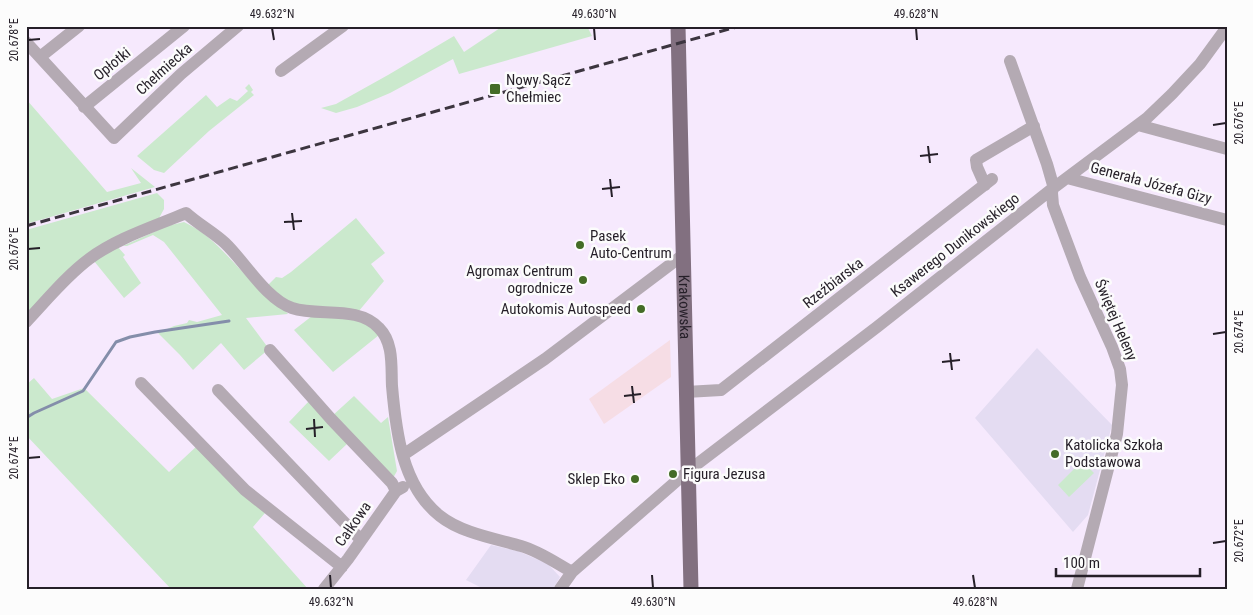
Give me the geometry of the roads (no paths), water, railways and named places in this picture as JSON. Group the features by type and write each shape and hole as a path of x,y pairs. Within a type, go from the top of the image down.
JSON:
{"main road":[{"name":"Krakowska","path":"678,26 691,589"}],"street":[{"path":"40,57 79,26"},
{"name":"Opłotki","path":"84,108 184,26"},
{"name":"Chełmiecka","path":"84,108 114,138 180,74 238,26"},
{"path":"281,72 342,26"},
{"name":"Ksawerego Dunikowskiego","path":"560,589 572,572 688,471 877,327 1052,189 1138,125 1172,94 1200,64 1227,27"},
{"path":"26,42 84,108"},
{"name":"Świętej Heleny","path":"1010,61 1053,184 1053,205 1080,277 1120,369 1122,385 1117,434 1077,589"},
{"path":"1138,125 1227,149"},
{"name":"Rzeźbiarska","path":"686,392 721,390 989,182 977,167 976,160 1034,126"},
{"name":"Generała Józefa Gizy","path":"1068,178 1227,220"},
{"path":"26,322 60,285 89,259 112,244 186,213 224,242 271,294 282,302 302,310 353,315 370,321 379,327 389,347 396,423 412,483 441,518 495,540 523,546 572,572"},
{"path":"403,455 545,359 683,256"},
{"path":"270,350 392,484 396,491"},
{"path":"141,383 246,490 342,567"},
{"path":"218,390 361,540"},
{"name":"Całkowa","path":"324,589 396,491 412,483"}],"waterway":[{"path":"26,418 83,391 116,342 155,332 229,321"}],"railway":[{"path":"26,226 740,26"}],"place":[{"name":"Nowy Sącz Chełmiec","path":"495,89"},
{"name":"Pasek Auto-Centrum","path":"580,245"},
{"name":"Agromax Centrum ogrodnicze","path":"583,280"},
{"name":"Autokomis Autospeed","path":"641,309"},
{"name":"Katolicka Szkoła Podstawowa","path":"1055,454"},
{"name":"Figura Jezusa","path":"673,474"},
{"name":"Sklep Eko","path":"635,479"}]}
